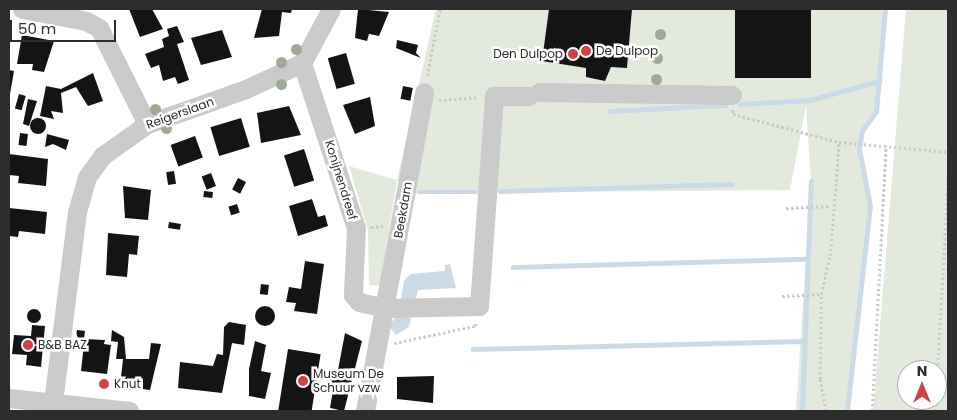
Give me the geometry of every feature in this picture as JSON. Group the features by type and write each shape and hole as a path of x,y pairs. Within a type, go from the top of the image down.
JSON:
{"street":[{"path":"22,9 86,15 106,36 147,124"},
{"path":"302,62 331,9"},
{"name":"Reigerslaan","path":"53,402 77,212 87,177 102,156 147,124 246,89 302,62"},
{"name":"Konijnendreef","path":"302,62 356,228 353,295 359,302 385,308 479,306"},
{"path":"479,306 494,96 534,94 732,95"},
{"name":"Beekdam","path":"365,411 423,97"},
{"path":"9,398 130,411"}],"path":[{"path":"440,9 423,97 494,96"},
{"path":"732,95 733,114 839,142 948,152"},
{"path":"826,410 820,379 821,294 830,256 831,206 839,142"},
{"path":"872,411 886,146"},
{"path":"938,360 948,176"},
{"path":"786,208 831,206"},
{"path":"356,228 400,225"},
{"path":"782,296 821,294"},
{"path":"378,346 475,326 479,306"}],"shaded area":[{"path":"436,9 885,9 876,112 862,131 859,149 870,206 847,411 796,411 811,181 806,105 790,190 410,193 397,180"},
{"path":"906,9 948,9 948,411 873,411"},
{"path":"349,166 397,180 380,286 369,285 368,231"}],"water":[{"path":"450,264 456,288 418,290 409,327 396,335 388,325 398,316 404,281 410,274 445,271 445,265"}],"building":[{"path":"129,9 152,9 163,29 140,37"},
{"path":"262,9 292,9 291,13 282,12 279,36 254,38"},
{"path":"358,9 389,12 379,36 369,34 367,41 355,38"},
{"name":"De Dulpop","path":"549,9 632,9 627,68 611,67 605,81 586,77 586,68 542,61"},
{"path":"735,9 811,9 811,78 735,78"},
{"path":"177,26 184,42 177,44 189,80 178,84 175,77 163,81 159,65 151,68 145,54 164,47 162,39 169,36 167,29"},
{"path":"222,30 232,57 201,65 191,38"},
{"path":"22,35 54,41 44,72 32,70 33,64 17,64"},
{"path":"397,40 418,45 416,53 421,58 396,48"},
{"path":"346,53 355,84 337,89 328,58"},
{"path":"9,70 14,71 10,94 9,93"},
{"path":"93,73 103,101 88,106 76,87 61,93 63,113 51,111 54,119 40,116 46,86 61,89"},
{"path":"403,86 413,88 410,101 401,99"},
{"path":"19,94 26,96 22,110 15,108"},
{"path":"370,97 375,126 355,134 343,105"},
{"path":"28,99 37,101 29,126 23,124"},
{"path":"289,106 301,135 261,143 257,113"},
{"path":"35,118 41,118 46,123 44,132 35,134 30,129 30,123"},
{"path":"241,118 250,147 219,156 210,127"},
{"path":"20,133 28,134 26,146 19,145"},
{"path":"47,134 69,140 66,150 53,144 45,147"},
{"path":"195,136 203,158 178,167 171,145"},
{"path":"304,149 314,180 294,187 284,155"},
{"path":"9,154 48,159 46,186 18,183 19,176 9,175"},
{"path":"174,171 176,184 168,185 166,172"},
{"path":"211,173 216,186 207,190 202,177"},
{"path":"238,178 246,182 240,194 232,190"},
{"path":"123,186 151,190 148,220 125,218"},
{"path":"204,191 213,192 212,198 203,197"},
{"path":"312,199 318,217 325,215 328,226 298,236 289,206"},
{"path":"237,204 240,213 231,215 228,207"},
{"path":"9,208 47,212 45,234 19,231 18,237 9,236"},
{"path":"169,222 181,224 180,230 168,228"},
{"path":"108,233 139,236 137,255 129,254 127,277 106,275"},
{"path":"305,261 324,264 317,314 294,311 296,303 286,302 289,287 301,289"},
{"path":"261,284 269,285 268,295 260,294"},
{"path":"261,306 269,306 275,312 275,320 269,326 261,326 255,320 255,312"},
{"path":"34,309 39,311 41,316 39,321 34,323 29,321 27,316 29,311"},
{"path":"229,322 246,325 244,345 232,343 222,393 178,388 180,362 213,366 217,354 223,355 224,327"},
{"name":"B&B BAZ","path":"32,325 45,326 41,367 26,365 27,355 12,354 14,335 31,336"},
{"path":"77,330 85,331 84,339 105,340 104,344 111,345 107,374 81,371 84,344 75,343"},
{"path":"112,330 124,337 126,359 149,359 151,343 161,344 150,390 120,386 123,359 116,359 118,342 111,341"},
{"path":"345,333 362,341 344,411 330,408 334,384 330,380 338,370"},
{"path":"255,341 266,345 261,371 271,373 265,399 249,396 249,369"},
{"path":"288,349 321,354 312,411 278,410"},
{"path":"434,376 433,403 397,399 397,377"}],"waterway":[{"path":"847,411 870,206 859,149 862,131 876,112 885,9"},
{"path":"740,104 810,100 879,81"},
{"path":"609,111 725,105"},
{"path":"802,411 811,181"},
{"path":"500,191 732,184"},
{"path":"419,192 476,192"},
{"path":"513,267 805,259"},
{"path":"473,349 803,341"}],"place":[{"name":"De Dulpop","path":"586,51"},
{"name":"Den Dulpop","path":"573,54"},
{"name":"B&B BAZ","path":"28,345"},
{"name":"Museum De Schuur vzw","path":"303,381"},
{"name":"Knut","path":"104,384"}]}
